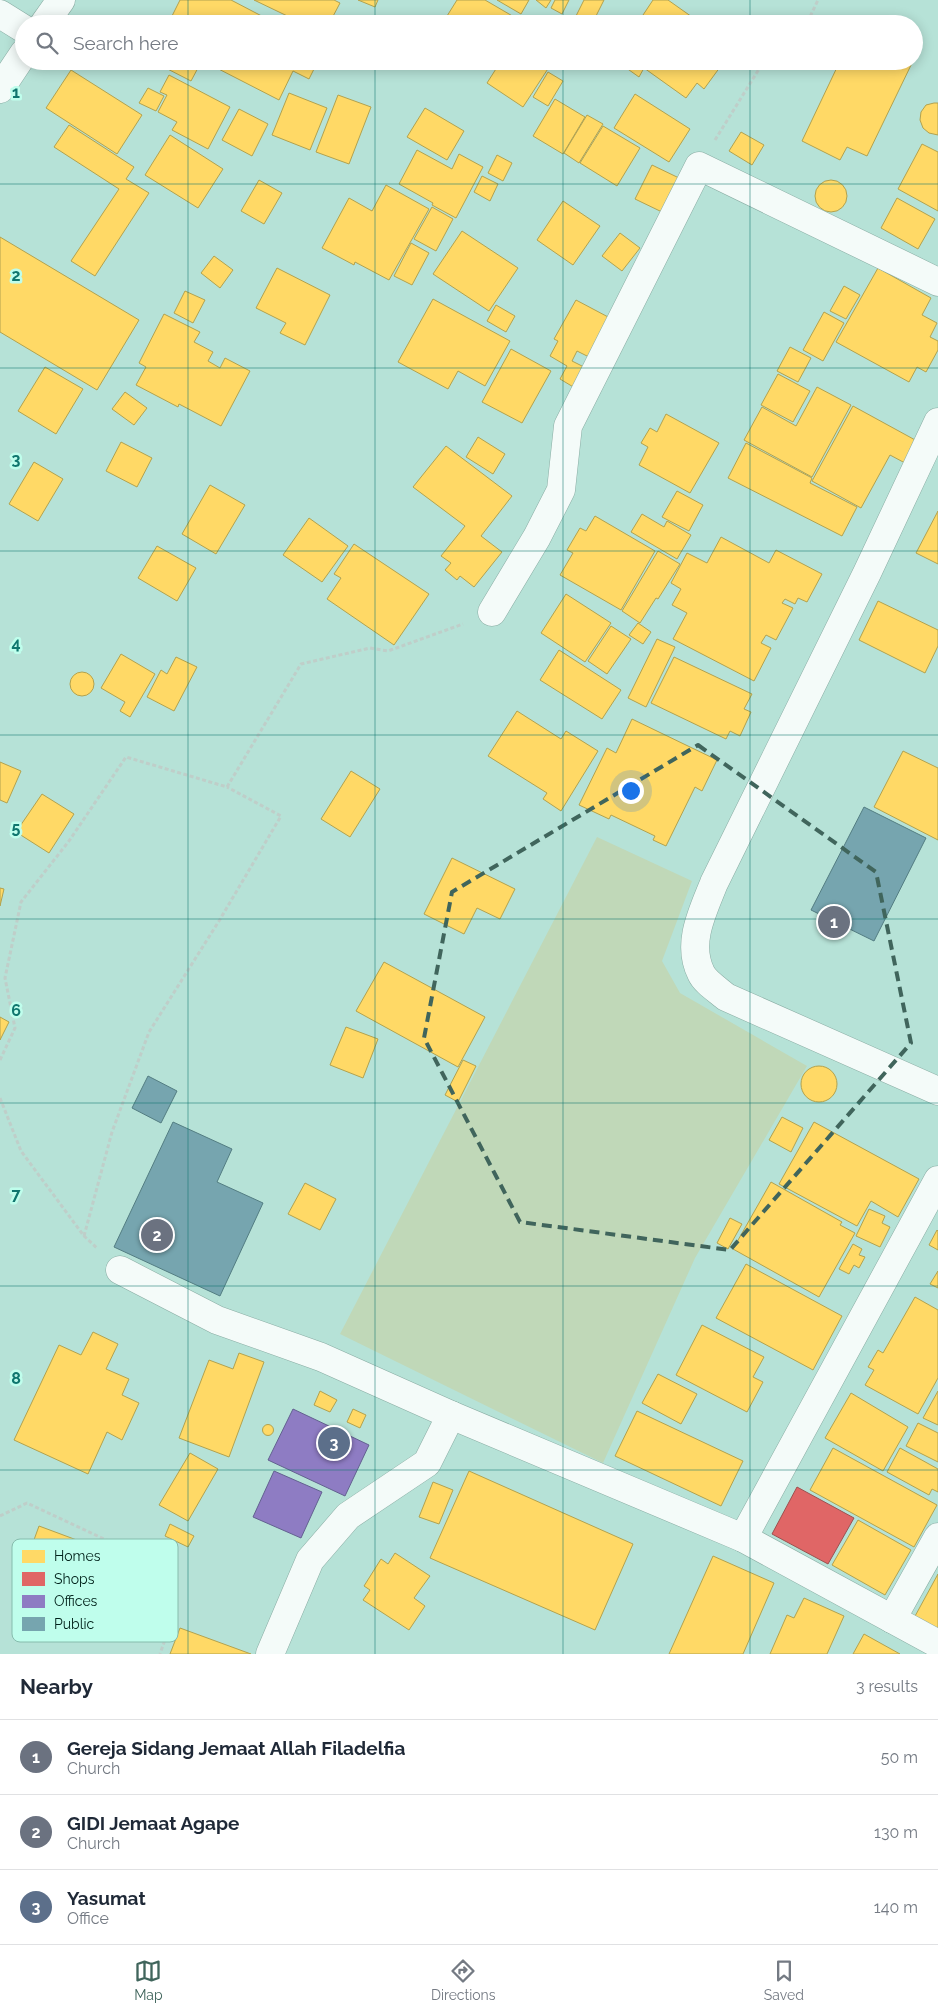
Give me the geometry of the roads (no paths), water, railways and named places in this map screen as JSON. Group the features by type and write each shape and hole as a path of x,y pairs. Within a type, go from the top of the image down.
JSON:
{"street":[{"path":"50,15 61,0"},
{"path":"0,14 15,23"},
{"path":"0,89 15,66"},
{"path":"492,612 537,537 560,490 568,426 699,166 938,282"},
{"path":"938,422 863,582 714,883 698,922 694,950 701,974 726,997 938,1091"},
{"path":"743,1538 938,1180"},
{"path":"120,1270 217,1320 321,1357 451,1415 743,1538 938,1644"},
{"path":"270,1654 310,1560 348,1516 427,1463 451,1415"},
{"path":"892,1619 938,1537"}],"place":[{"name":"Gereja Sidang Jemaat Allah Filadelfia","path":"834,922"},
{"name":"GIDI Jemaat Agape","path":"157,1235"},
{"name":"Yasumat","path":"334,1443"}]}
